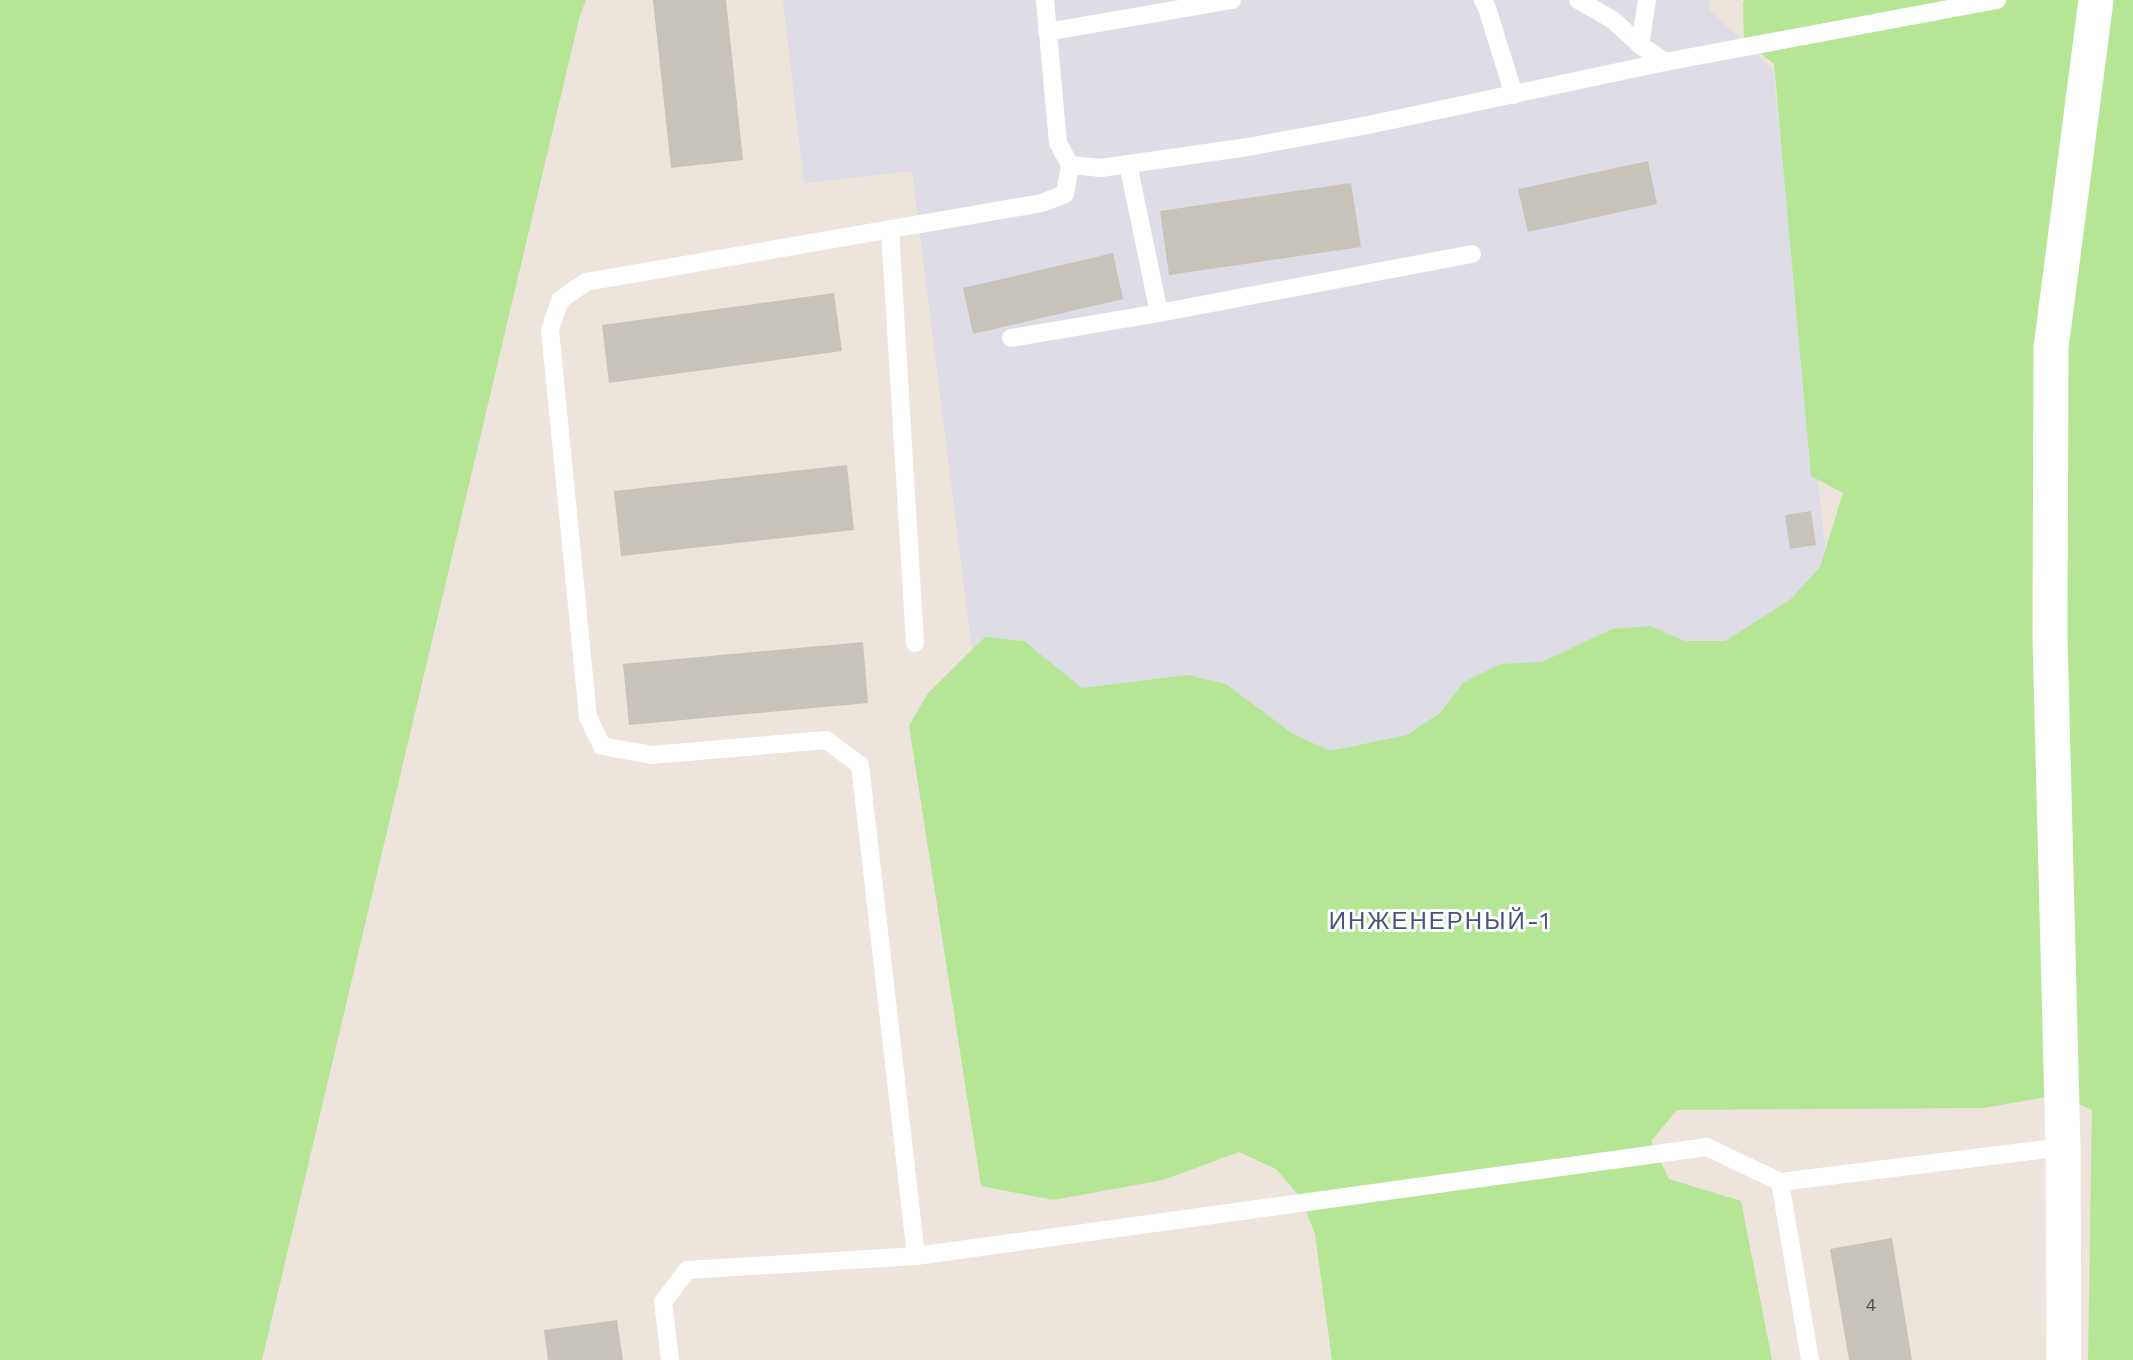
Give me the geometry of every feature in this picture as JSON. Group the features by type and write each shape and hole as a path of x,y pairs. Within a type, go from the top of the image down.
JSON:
{"street":[{"path":"2064,1360 2063,1147 2050,637 2051,348 2096,0"}],"lane":[{"path":"916,1256 860,765 826,740 652,755 602,746 588,717 550,330 560,300 586,282 1042,203 1065,194 1070,165 1058,143 1045,0"},
{"path":"1047,32 1232,0"},
{"path":"1483,0 1514,95"},
{"path":"1578,0 1613,20 1640,45 1665,62"},
{"path":"1640,45 1647,0"},
{"path":"1070,165 1101,168 1248,147 1368,125 1665,62 1997,0"},
{"path":"1128,164 1159,313"},
{"path":"890,229 915,643"},
{"path":"1011,338 1472,254"},
{"path":"670,1360 663,1302 687,1270 916,1256 1707,1147 1780,1182 2063,1147"},
{"path":"1780,1182 1810,1360"}],"shaded area":[{"path":"783,0 1709,0 1710,10 1773,70 1840,684 991,800 912,171 804,183"}],"green space":[{"path":"0,0 586,0 580,15 262,1360 0,1360"},
{"path":"1745,0 2133,0 2133,1360 2088,1360 2092,1110 2059,1095 1983,1108 1677,1110 1651,1141 1669,1179 1741,1201 1772,1360 1332,1360 1315,1234 1301,1198 1276,1169 1239,1152 1163,1180 1053,1200 981,1186 909,726 928,693 985,637 1024,641 1082,688 1187,675 1226,684 1293,734 1330,751 1407,735 1440,713 1464,682 1501,664 1542,662 1612,629 1650,626 1685,641 1725,641 1790,600 1820,567 1843,493 1811,476 1774,64 1744,40"}],"building":[{"path":"653,0 726,0 743,160 671,168"},
{"path":"1648,161 1657,204 1528,232 1518,189"},
{"path":"1351,183 1361,247 1169,275 1160,211"},
{"path":"1113,253 1123,299 973,334 963,288"},
{"path":"834,293 842,351 609,383 602,325"},
{"path":"847,465 854,530 621,556 614,491"},
{"path":"1811,511 1816,545 1790,549 1785,515"},
{"path":"863,642 868,703 629,725 623,664"},
{"path":"1892,1238 1912,1360 1849,1360 1830,1249"},
{"path":"617,1320 623,1360 548,1360 544,1330"}],"district":[{"name":"ИНЖЕНЕРНЫЙ-1","path":"1440,921"}]}
